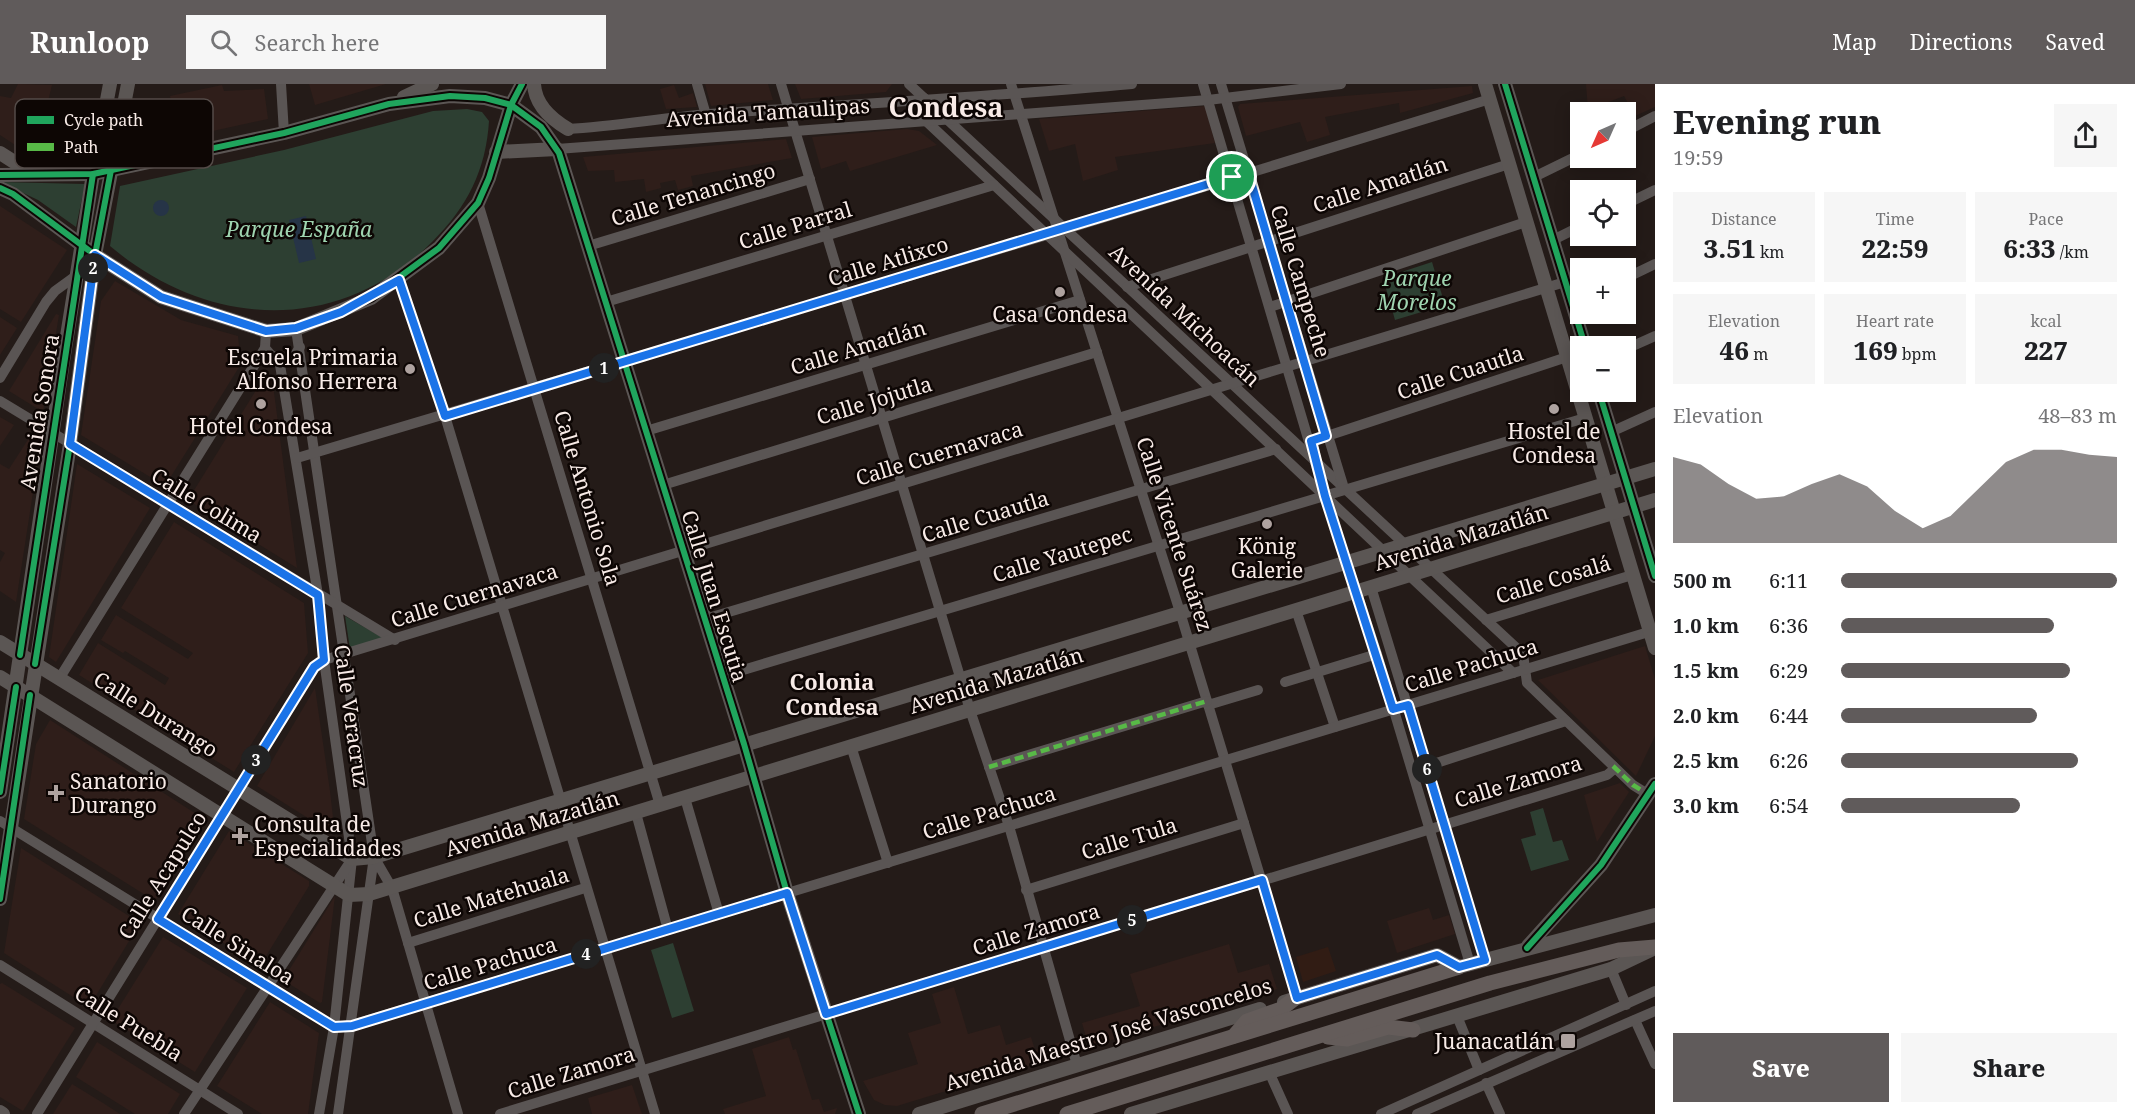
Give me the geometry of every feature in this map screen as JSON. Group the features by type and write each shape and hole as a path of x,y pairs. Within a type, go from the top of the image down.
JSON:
{"highway":[{"path":"1067,1114 1491,983 1619,950 1655,947"},
{"path":"981,1114 1465,965"},
{"path":"1232,1038 1247,1022 1281,1009 1296,998"},
{"path":"1318,1036 1347,1039 1388,1027 1413,1029"}],"main road":[{"name":"Avenida Sonora","path":"107,99 110,84"},
{"name":"Avenida Sonora","path":"125,99 128,84"},
{"path":"213,148 284,133 389,104 432,84"},
{"path":"0,188 14,194 95,255 161,297 266,331 296,328 341,312 399,280 440,248 478,203 511,105 522,84"},
{"path":"534,84 539,103 547,114 568,129"},
{"path":"1485,84 1632,574 1652,631 1655,648"},
{"path":"1505,84 1565,282 1570,291"},
{"name":"Calle Juan Escutia","path":"389,104 450,96 485,98 511,105 532,119 557,149 723,676 787,893 859,1114"},
{"path":"532,119 547,114"},
{"path":"496,152 557,149"},
{"path":"0,153 15,163"},
{"path":"24,168 33,174"},
{"name":"Avenida Sonora","path":"0,792 52,433 94,168"},
{"path":"0,175 93,174 120,168"},
{"name":"Avenida Sonora","path":"0,899 5,824 21,753 70,444 95,255 111,170"},
{"path":"72,305 88,308"},
{"path":"63,362 80,363"},
{"path":"1602,402 1655,576"},
{"name":"Avenida Mazatlán","path":"352,859 374,857 1655,469"},
{"name":"Avenida Mazatlán","path":"349,895 369,894 392,888 754,777 853,752 970,710 1655,500"},
{"path":"39,525 56,529"},
{"name":"Calle Durango","path":"0,642 352,859"},
{"path":"0,676 349,895"},
{"path":"6,748 21,753"},
{"path":"1527,948 1591,877 1652,789"},
{"path":"1465,965 1655,915"},
{"path":"1131,1114 1270,1074 1611,969 1655,947"},
{"name":"Avenida Maestro José Vasconcelos","path":"918,1114 1437,955 1465,965"},
{"path":"980,1095 978,1103 981,1114"}],"street":[{"path":"281,84 284,133"},
{"path":"697,84 706,114"},
{"path":"781,84 970,710 1009,826 1077,1065"},
{"name":"Avenida Michoacán","path":"909,84 1059,226 1523,654 1519,671"},
{"name":"Avenida Tamaulipas","path":"568,129 706,114 789,110 1013,89 1132,84"},
{"name":"Calle Campeche","path":"1203,84 1311,441 1325,496 1377,654 1430,829 1465,965"},
{"name":"Calle Campeche","path":"1221,84 1326,436 1344,489"},
{"name":"Avenida Tamaulipas","path":"557,149 795,129 1208,100 1341,84"},
{"name":"Calle Vicente Suárez","path":"1013,89 1059,226 1080,300 1180,612 1296,998"},
{"path":"924,98 925,120"},
{"name":"Calle Atlixco","path":"297,458 625,362 1047,234 1059,226 1232,177 1490,99"},
{"path":"1636,126 1655,116"},
{"name":"Avenida Michoacán","path":"925,120 1325,496 1519,671 1527,683 1633,785 1652,789"},
{"path":"585,128 588,146"},
{"path":"1534,177 1570,159"},
{"name":"Calle Amatlán","path":"1127,287 1509,164"},
{"name":"Calle Tenancingo","path":"588,246 810,179"},
{"name":"Calle Parral","path":"606,302 994,185"},
{"path":"1636,199 1655,190"},
{"name":"Calle Antonio Sola","path":"478,203 660,805"},
{"path":"1270,307 1526,222"},
{"path":"1553,240 1570,232"},
{"path":"1636,273 1655,264"},
{"path":"0,378 46,303 55,291 77,275"},
{"path":"399,280 445,416 558,800 655,1114"},
{"name":"Calle Cuernavaca","path":"324,660 593,580 1565,282"},
{"name":"Calle Amatlán","path":"646,431 1080,300"},
{"name":"Calle Veracruz","path":"296,328 374,857 338,1114"},
{"path":"59,679 265,348 266,331"},
{"path":"1636,345 1655,336"},
{"path":"265,348 279,359 294,355 300,347"},
{"name":"Calle Jojutla","path":"663,485 1097,352"},
{"name":"Calle Cuautla","path":"1297,445 1567,357"},
{"name":"Calle Veracruz","path":"279,359 318,595 324,660 352,859 334,1027 320,1114"},
{"name":"Calle Colima","path":"0,401 395,640"},
{"path":"1611,432 1655,412"},
{"name":"Calle Yautepec","path":"723,676 1585,418"},
{"name":"Calle Cuautla","path":"705,619 1276,449"},
{"name":"Calle Cosalá","path":"1486,620 1632,574"},
{"path":"1371,587 1485,960"},
{"path":"1296,610 1335,727"},
{"name":"Calle Pachuca","path":"334,1027 352,1026 1652,631"},
{"path":"1285,682 1377,654"},
{"name":"Calle Acapulco","path":"37,1114 314,667 324,660"},
{"path":"989,767 1258,690"},
{"path":"1412,771 1566,721"},
{"path":"853,752 888,862"},
{"name":"Calle Zamora","path":"500,1114 1607,774 1613,770 1613,766"},
{"path":"685,798 719,914"},
{"path":"636,813 668,930"},
{"name":"Calle Tula","path":"1026,890 1244,823"},
{"name":"Calle Sinaloa","path":"5,824 334,1027"},
{"path":"374,857 392,888 458,1114"},
{"path":"184,1114 352,859"},
{"name":"Calle Matehuala","path":"408,944 585,888"},
{"name":"Calle Puebla","path":"0,965 238,1114"},
{"path":"1611,969 1626,1005"},
{"path":"1380,1114 1655,991"},
{"path":"1417,1114 1655,1011"},
{"path":"1457,1016 1479,1070"},
{"path":"1635,1020 1655,1064"},
{"path":"1270,1074 1288,1114"},
{"path":"1486,1083 1500,1114"}],"shaded area":[{"path":"18,84 52,85 49,99 15,99 15,145 0,135 0,96 11,98"},
{"path":"309,84 386,84 315,105"},
{"path":"705,84 768,84 773,100 711,106"},
{"path":"795,84 892,84 886,92 801,99"},
{"path":"1586,84 1655,84 1655,107 1636,116 1636,102 1627,102 1624,96 1609,102 1587,102"},
{"path":"222,85 224,91 264,89 268,119 213,131 213,99 171,99 170,96"},
{"path":"674,85 679,98 693,93 697,107 666,109 660,89"},
{"path":"1472,86 1473,93 1400,113 1399,103 1325,117 1330,135 1307,142 1300,122 1246,136 1238,107 1240,104"},
{"path":"1205,106 1215,143 1115,157 1118,170 1083,181 1075,144 1049,151 1039,119"},
{"path":"907,129 919,131 937,145 850,171 846,161 821,169 812,137"},
{"path":"786,139 792,158 691,176 693,186 678,190 675,180 660,183 661,188 646,192 644,179 615,182 614,170 588,171 583,157"},
{"path":"0,206 67,250 21,322 0,309"},
{"path":"115,281 181,320 238,336 241,364 165,486 81,435 101,301"},
{"path":"56,314 59,315 43,412 9,391"},
{"path":"0,317 17,328 0,355"},
{"path":"266,374 272,377 297,568 188,500"},
{"path":"0,417 14,425 0,446"},
{"path":"31,435 41,441 16,602 0,591 0,562 5,553 0,550 0,464 9,469"},
{"path":"77,464 150,508 56,662 49,657"},
{"path":"174,522 304,603 308,653 234,772 79,675 98,643 165,685 169,678 125,651 123,653 101,640 116,615 188,659 193,653 121,608"},
{"path":"1645,646 1655,679 1655,736 1636,776 1538,680"},
{"path":"315,688 330,791 335,835 257,786"},
{"path":"50,720 204,819 155,901 24,819 36,744"},
{"path":"1620,783 1629,792 1597,842 1584,795"},
{"path":"229,831 309,881 309,886 260,966 178,914"},
{"path":"21,848 140,923 89,1007 4,953"},
{"path":"335,896 322,1002 320,1003 283,980"},
{"path":"1429,908 1433,920 1449,915 1455,934 1397,953 1387,921"},
{"path":"163,937 247,988 195,1072 111,1020"},
{"path":"1229,944 1238,973 1269,964 1277,989 1089,1047 1082,1023 1140,1006 1130,974"},
{"path":"1328,947 1336,971 1303,982 1296,957"},
{"path":"2,983 75,1028 23,1111 0,1097 0,984"},
{"path":"954,987 968,1034 1000,1025 1006,1045 1031,1037 1035,1050 1060,1042 1064,1055 897,1106 885,1105 874,1100 863,1081 918,1064 908,1033 941,1023 932,994"},
{"path":"270,1002 319,1033 308,1114 262,1114 217,1086"},
{"path":"789,1037 793,1050 796,1049 812,1100 819,1099 824,1112 837,1108 835,1114 725,1114 723,1109 766,1096 752,1049"},
{"path":"97,1042 180,1094 168,1114 135,1114 76,1077"},
{"path":"72,1084 103,1103 120,1114 53,1114"},
{"path":"632,1085 642,1114 592,1114 588,1098"}],"green space":[{"name":"Parque España","path":"467,109 482,112 489,121 484,156 473,187 456,215 433,241 396,272 357,294 315,306 273,310 230,306 189,294 148,274 110,246 120,186 202,168 213,168 213,166 284,150 433,111"},
{"path":"0,182 85,184 76,227 38,200"},
{"name":"Parque Morelos","path":"1432,262 1445,305 1395,320 1383,278"},
{"path":"345,616 383,638 350,649"},
{"path":"1543,808 1553,842 1562,840 1569,860 1531,871 1521,839 1536,835 1530,812"},
{"path":"673,943 694,1011 672,1018 651,950"}],"water":[{"path":"161,200 167,202 169,208 167,214 161,216 155,214 153,208 155,202"},
{"path":"306,216 316,259 299,263 289,220"}],"marked path":[{"path":"989,767 1207,701"},
{"path":"1613,766 1633,785 1649,795"}],"cycle path":[{"path":"0,188 13,194 95,255 161,297 266,331 296,329 371,298 439,248 478,203 489,178 511,105 522,84"},
{"path":"1505,84 1582,336"},
{"path":"213,148 284,133 389,104 450,96 485,98 511,105 541,127 559,153 744,744 787,893 859,1114"},
{"path":"0,175 93,174 121,168"},
{"path":"35,664 70,444 95,255 111,170"},
{"path":"20,655 93,174"},
{"path":"1602,402 1655,576"},
{"path":"0,792 16,687"},
{"path":"0,899 30,695"},
{"path":"1527,948 1601,865 1655,784"}],"place":[{"name":"Casa Condesa","path":"1060,292"},
{"name":"Escuela Primaria Alfonso Herrera","path":"410,369"},
{"name":"Hotel Condesa","path":"261,404"},
{"name":"Hostel de Condesa","path":"1554,409"},
{"name":"König Galerie","path":"1267,524"},
{"name":"Sanatorio Durango","path":"56,793"},
{"name":"Consulta de Especialidades","path":"240,836"},
{"name":"Juanacatlán","path":"1568,1041"}],"district":[{"name":"Condesa","path":"946,106"},
{"name":"Colonia Condesa","path":"832,694"}],"route":[{"path":"1248,172 1326,436 1311,441 1325,496 1393,709 1408,705 1485,960 1459,967 1437,955 1297,998 1262,880 826,1014 787,893 352,1026 334,1027 158,919 314,667 324,660 318,595 70,444 95,255 161,297 266,331 296,328 341,312 371,298 399,280 445,416 1232,177 1248,172"}]}
